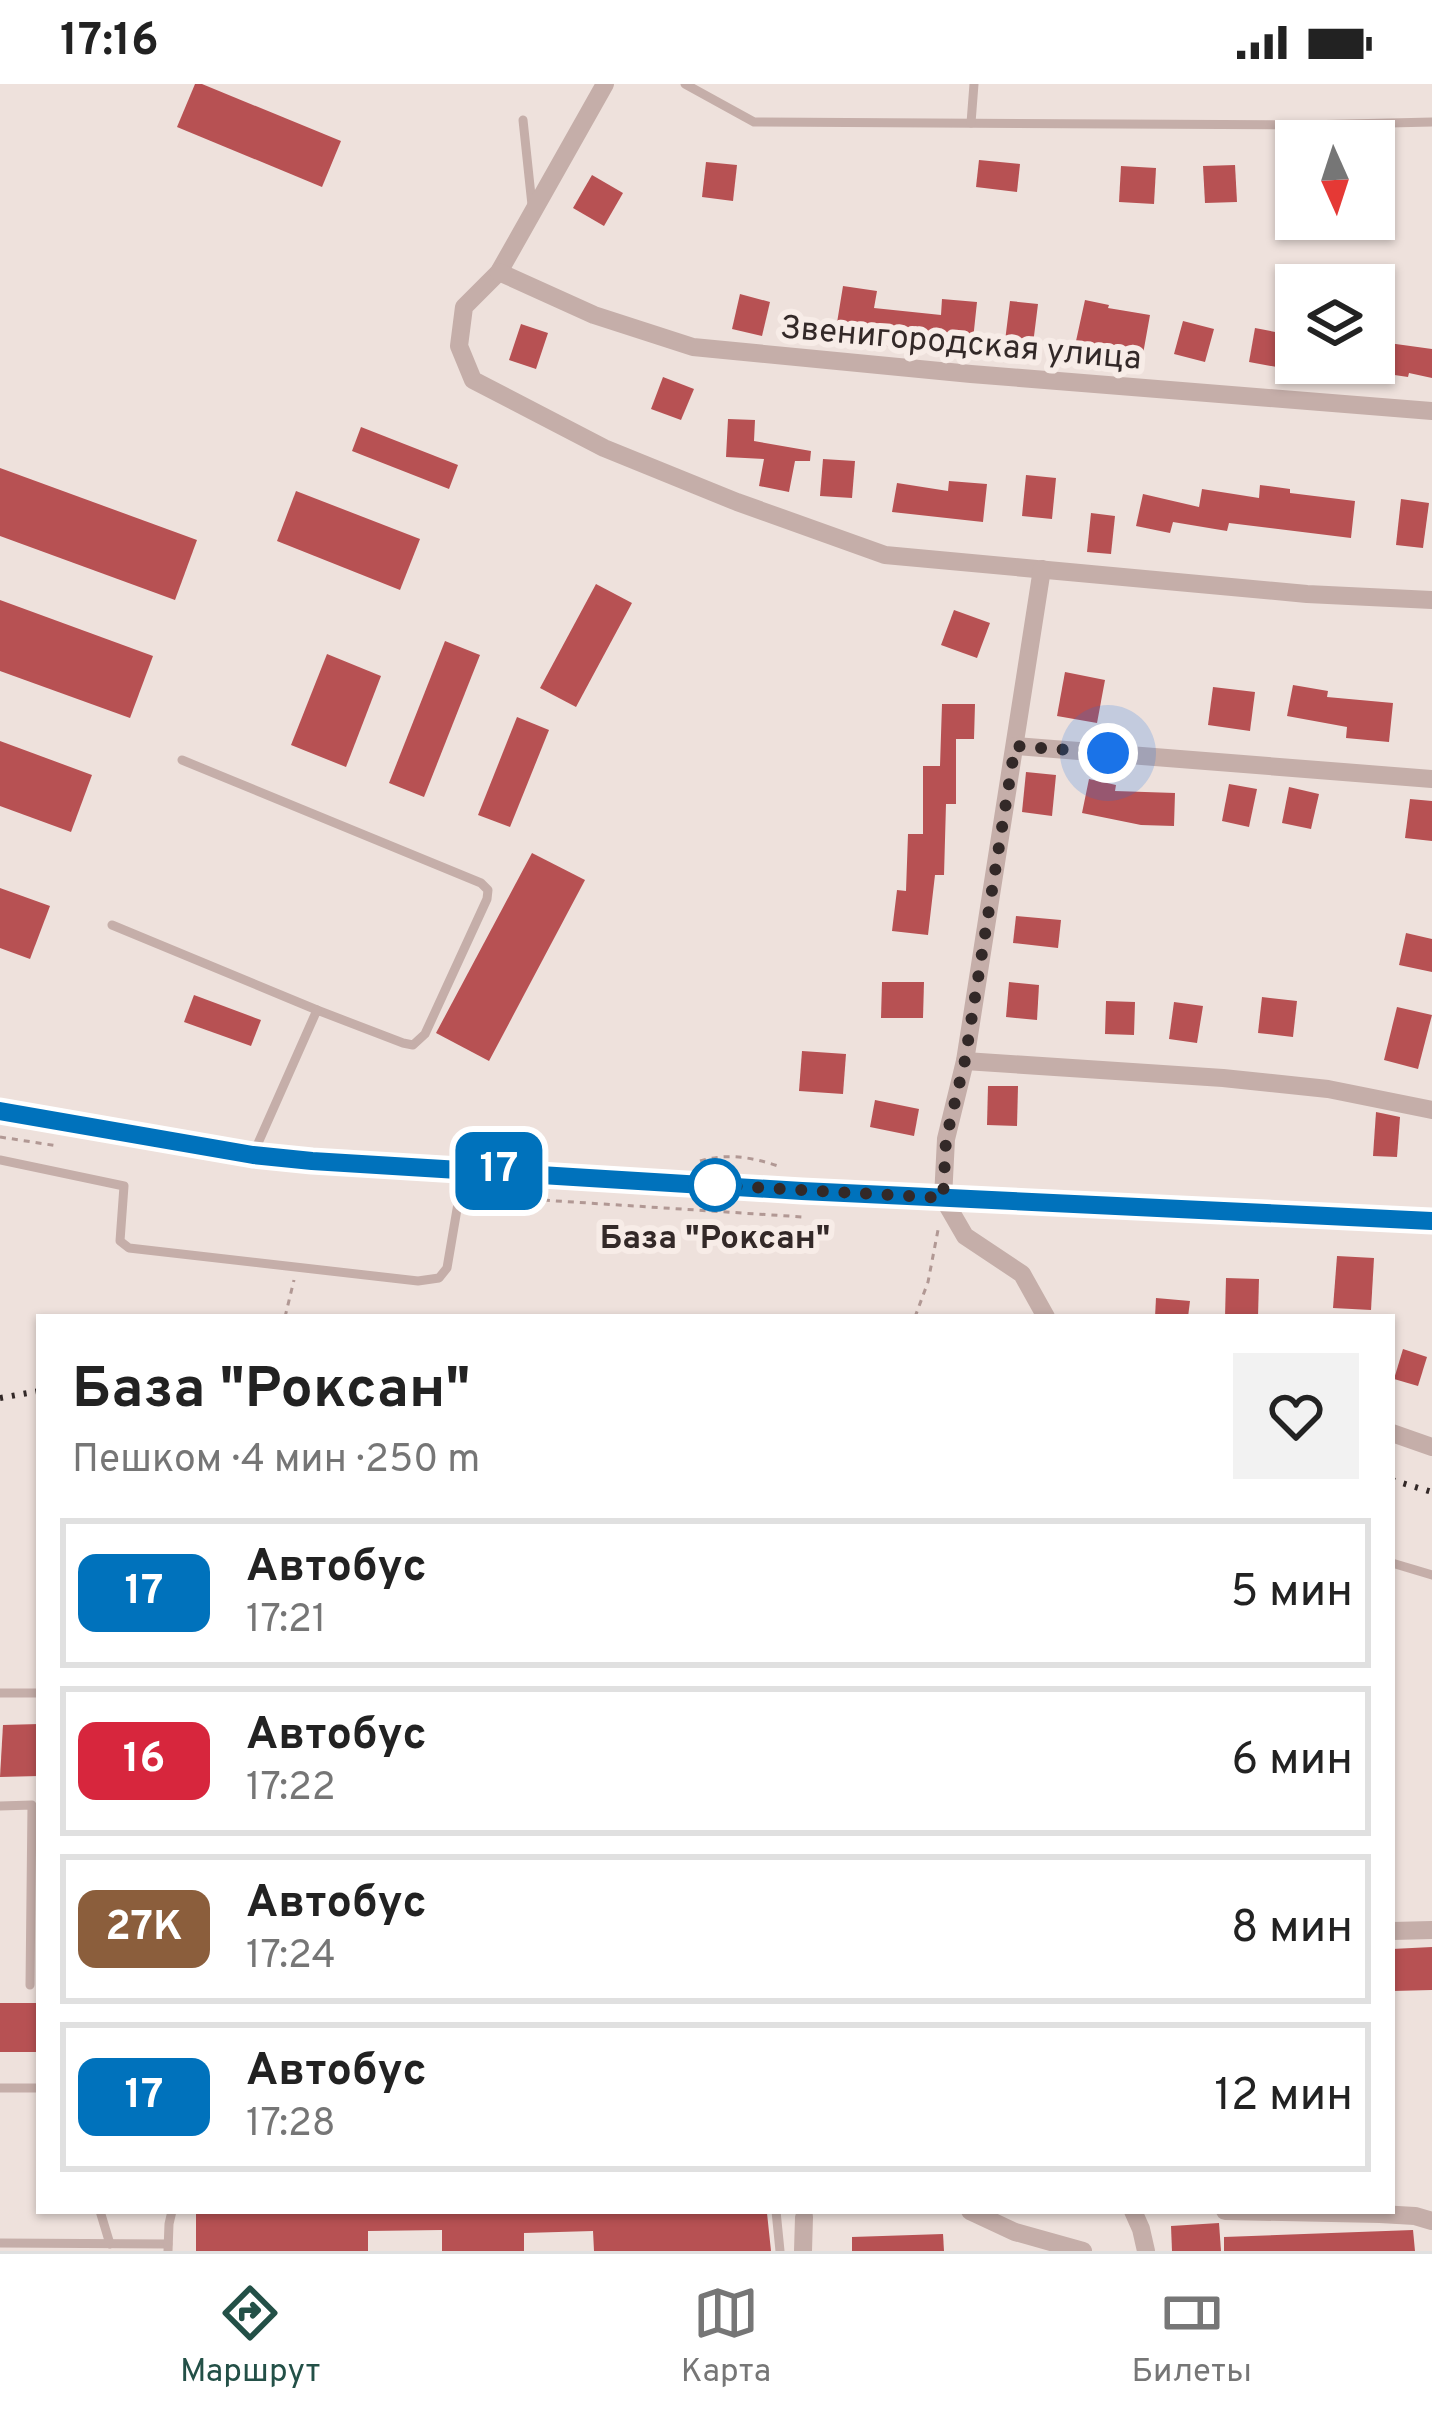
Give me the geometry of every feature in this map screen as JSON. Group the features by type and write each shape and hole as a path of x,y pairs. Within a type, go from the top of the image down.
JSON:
{"street":[{"path":"605,84 499,272 464,308 459,346 473,380 604,448 885,555 1307,594 1432,600"},
{"name":"Звенигородская улица","path":"499,272 594,315 693,347 1432,411"},
{"path":"1042,569 965,1060 946,1139 943,1198 965,1236 1022,1274 1044,1314"},
{"path":"1015,746 1432,779"},
{"path":"965,1060 1328,1089 1432,1109"},
{"path":"0,1111 312,1161 1432,1221"},
{"path":"1395,1434 1432,1447"},
{"path":"1395,1930 1432,1930"},
{"path":"802,2214 802,2251"},
{"path":"976,2214 1015,2232 1083,2251"},
{"path":"1134,2214 1146,2251"},
{"path":"1380,2214 1432,2222"}],"lane":[{"path":"685,84 754,122 1432,122"},
{"path":"971,123 974,84"},
{"path":"523,121 532,213"},
{"path":"112,925 412,1045 425,1034 487,899 488,890 481,883 182,760"},
{"path":"253,1155 317,1010"},
{"path":"0,1160 124,1186 120,1241 129,1248 418,1281 439,1278 447,1268 464,1169"},
{"path":"1395,1564 1432,1575"},
{"path":"0,1693 36,1693"},
{"path":"0,1806 35,1805 30,1985"},
{"path":"0,2088 36,2090"},
{"path":"101,2214 110,2244"},
{"path":"0,2243 168,2248 171,2214"},
{"path":"776,2214 780,2251"}],"path":[{"path":"915,1314 931,1270 943,1198"},
{"path":"286,1314 297,1267"}],"building":[{"path":"195,84 341,141 322,187 177,127"},
{"path":"979,160 1020,164 1017,192 976,187"},
{"path":"706,162 737,165 733,201 702,197"},
{"path":"1235,165 1237,202 1205,203 1203,166"},
{"path":"1121,166 1156,168 1154,204 1119,202"},
{"path":"592,175 623,193 604,226 573,208"},
{"path":"843,286 877,291 874,308 941,315 942,299 977,302 972,349 922,344 921,350 835,335"},
{"path":"740,294 770,302 762,336 732,329"},
{"path":"1085,300 1150,315 1143,354 1076,341"},
{"path":"1010,301 1038,304 1033,344 1005,341"},
{"path":"1183,321 1214,329 1205,362 1174,354"},
{"path":"521,324 548,333 536,369 509,360"},
{"path":"1255,328 1275,332 1275,367 1249,362"},
{"path":"1395,344 1432,349 1432,378 1409,373 1408,377 1395,375"},
{"path":"663,377 694,389 681,420 651,409"},
{"path":"728,419 755,420 754,441 811,451 810,461 795,461 789,492 759,486 764,459 726,457"},
{"path":"361,427 458,465 449,489 352,451"},
{"path":"823,459 855,461 852,498 820,496"},
{"path":"0,468 197,540 175,600 0,536"},
{"path":"1026,475 1056,478 1052,519 1022,516"},
{"path":"949,481 987,484 983,522 892,512 897,483 948,491"},
{"path":"1260,485 1355,501 1351,538 1229,523 1227,531 1173,522 1170,533 1136,526 1143,494 1199,507 1202,489 1259,498"},
{"path":"296,491 420,539 400,590 277,541"},
{"path":"1401,499 1429,503 1423,548 1396,545"},
{"path":"1091,513 1115,516 1111,554 1087,552"},
{"path":"596,584 632,603 576,707 540,688"},
{"path":"0,600 153,656 130,718 0,671"},
{"path":"954,610 990,623 977,658 941,645"},
{"path":"445,641 480,655 424,797 389,783"},
{"path":"327,654 381,676 346,767 291,745"},
{"path":"1065,672 1105,680 1097,723 1057,716"},
{"path":"1293,685 1328,691 1327,697 1393,703 1389,742 1346,738 1347,727 1287,716"},
{"path":"1213,687 1255,692 1250,731 1208,725"},
{"path":"942,704 975,704 974,739 956,739 956,804 946,804 944,875 935,875 928,935 892,931 897,890 906,891 908,834 923,834 923,766 940,766"},
{"path":"517,717 549,730 510,827 478,815"},
{"path":"0,741 92,775 71,832 0,806"},
{"path":"1026,772 1056,775 1052,816 1022,812"},
{"path":"1089,779 1116,785 1115,791 1175,793 1174,826 1141,825 1082,813"},
{"path":"1229,784 1257,789 1249,827 1222,821"},
{"path":"1289,787 1319,794 1311,829 1282,823"},
{"path":"1410,799 1432,801 1432,841 1405,838"},
{"path":"532,853 585,880 489,1061 436,1033"},
{"path":"0,888 50,906 30,959 0,948"},
{"path":"1016,916 1061,920 1058,948 1013,943"},
{"path":"1406,933 1432,939 1432,972 1399,965"},
{"path":"882,982 924,982 923,1018 881,1018"},
{"path":"1009,982 1039,985 1037,1020 1006,1017"},
{"path":"194,995 261,1020 251,1046 184,1022"},
{"path":"1262,997 1297,1001 1293,1037 1258,1033"},
{"path":"1106,1001 1135,1002 1134,1035 1105,1034"},
{"path":"1174,1002 1203,1006 1197,1043 1169,1039"},
{"path":"1397,1007 1432,1015 1418,1069 1384,1060"},
{"path":"802,1051 846,1054 843,1094 799,1091"},
{"path":"988,1086 1018,1086 1017,1126 987,1125"},
{"path":"875,1100 919,1109 914,1136 870,1127"},
{"path":"1376,1112 1400,1117 1397,1157 1373,1156"},
{"path":"1337,1256 1374,1258 1371,1310 1333,1308"},
{"path":"1226,1278 1259,1279 1258,1314 1225,1314"},
{"path":"1156,1298 1190,1301 1188,1314 1155,1314"},
{"path":"1403,1349 1427,1357 1418,1386 1395,1376"},
{"path":"36,1724 36,1776 0,1777 3,1725"},
{"path":"1432,1947 1432,1990 1395,1991 1395,1949"},
{"path":"0,2003 36,2003 36,2052 0,2052"},
{"path":"196,2214 767,2214 771,2251 594,2251 593,2231 524,2233 524,2251 442,2251 442,2230 368,2231 368,2251 196,2251"},
{"path":"1219,2223 1221,2251 1172,2251 1171,2226"},
{"path":"1413,2230 1415,2251 1224,2251 1224,2237"},
{"path":"943,2234 944,2251 852,2251 852,2237"}],"railway":[{"path":"0,1398 36,1392"},
{"path":"1395,1481 1432,1492"}],"bus line":[{"name":"17","path":"0,1111 312,1161 802,1191 1432,1221"}],"place":[{"name":"База \"Роксан\"","path":"715,1185"}],"route":[{"path":"715,1185 943,1198 946,1139 965,1060 1015,746 1108,753"}]}
